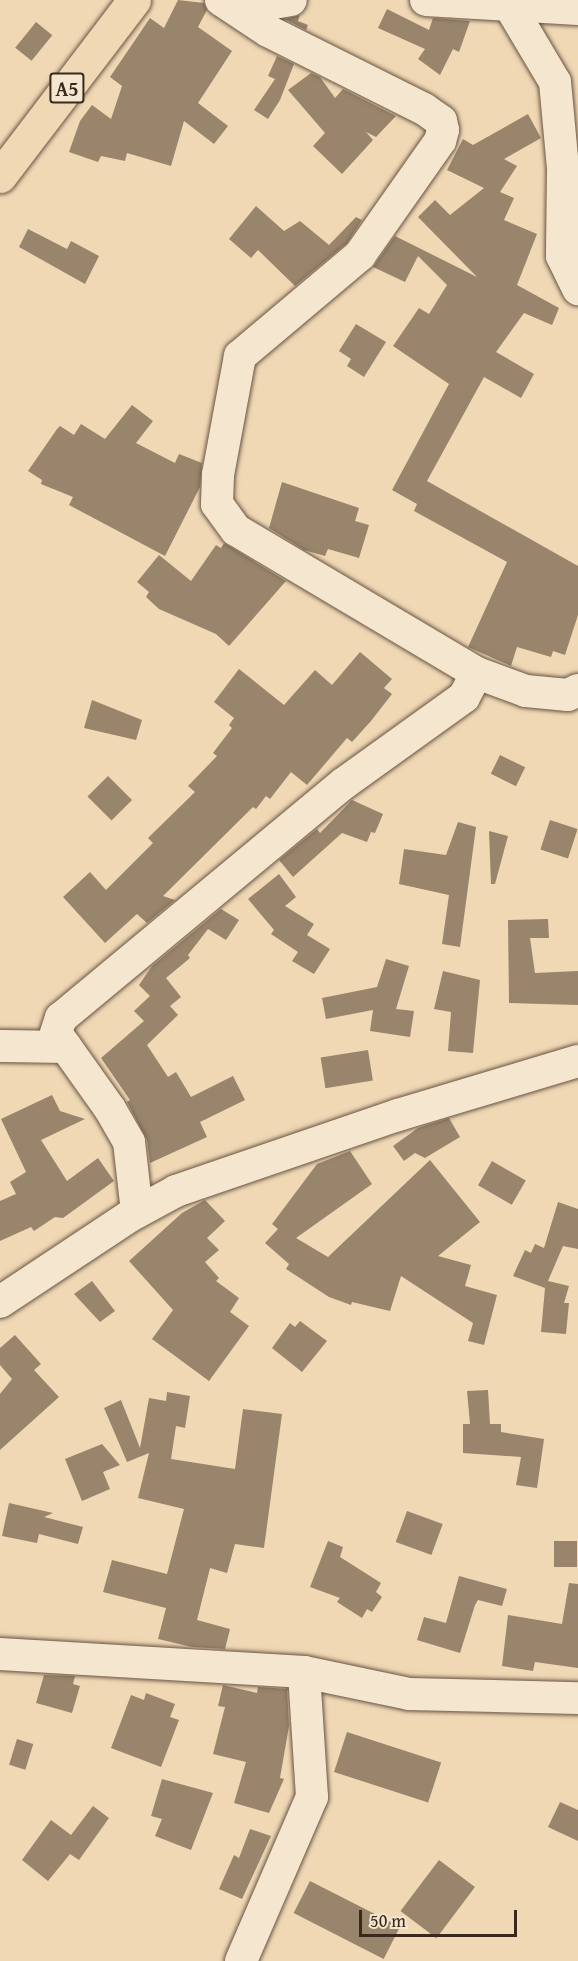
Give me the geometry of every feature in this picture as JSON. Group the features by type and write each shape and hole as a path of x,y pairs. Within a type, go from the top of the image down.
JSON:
{"main road":[{"name":"A5","path":"0,176 134,0"}],"street":[{"path":"221,0 268,31 424,109 441,120 443,130 440,141 360,255 240,356 218,475 217,504 236,530 477,673 526,691 568,696 578,690"},
{"path":"228,0 274,3 291,0"},
{"path":"426,0 511,8 578,9"},
{"path":"511,8 555,82 563,170 562,256 578,289"},
{"path":"137,1212 129,1142 110,1109 56,1033 61,1018 343,784 464,697 477,673"},
{"path":"0,1046 66,1047"},
{"path":"0,1302 137,1212 176,1191 245,1165 578,1061"},
{"path":"0,1654 304,1672 409,1694 578,1698"},
{"path":"242,1961 312,1797 304,1672"}],"building":[{"path":"178,0 204,3 207,10 198,27 232,51 198,103 228,126 214,144 184,121 171,166 127,153 125,161 101,156 98,162 69,152 80,121 92,105 111,119 122,86 110,77 150,18 164,28"},
{"path":"387,9 429,30 433,18 470,21 459,52 453,49 440,75 418,59 425,49 378,28"},
{"path":"300,15 298,21 308,25 306,30 285,19"},
{"path":"36,22 52,35 32,61 15,48"},
{"path":"277,56 294,64 280,100 268,119 254,110 275,79 268,76"},
{"path":"311,73 320,77 335,98 343,89 396,116 376,137 366,132 373,140 342,174 313,146 325,133 288,90"},
{"path":"528,114 541,138 504,159 517,166 500,192 514,198 504,220 537,234 517,285 559,308 552,325 524,313 496,352 534,374 521,398 484,377 427,481 578,566 578,615 565,655 553,651 551,657 517,647 511,666 468,647 507,562 414,511 417,504 392,490 449,384 393,346 419,308 429,314 447,285 418,256 405,282 373,267 395,236 477,277 418,217 435,200 450,215 484,188 447,170 463,139 473,145"},
{"path":"256,206 284,231 300,221 329,245 356,217 362,220 347,243 295,286 258,250 251,258 229,239"},
{"path":"28,229 67,249 71,241 99,256 85,284 19,247"},
{"path":"356,324 386,342 364,377 347,366 351,359 339,351"},
{"path":"132,405 153,421 136,443 175,463 179,454 202,463 200,487 165,556 69,505 73,497 41,484 42,480 28,471 60,426 74,435 81,424 105,439"},
{"path":"282,482 359,508 355,521 369,525 359,558 328,549 325,556 304,550 269,528"},
{"path":"224,543 286,581 229,646 216,634 159,609 146,597 149,592 137,582 159,555 191,581 216,545 221,548"},
{"path":"360,652 392,679 384,688 392,694 371,721 352,742 347,738 307,785 291,772 270,799 266,796 256,809 253,807 163,896 175,900 147,923 137,914 105,943 63,897 90,872 106,890 153,843 148,838 195,792 188,786 217,756 213,753 232,728 229,725 234,718 214,702 239,669 284,705 315,670 332,685"},
{"path":"92,700 142,720 136,740 84,728"},
{"path":"500,755 525,767 516,786 491,774"},
{"path":"108,776 132,800 112,821 87,797"},
{"path":"352,800 383,814 375,833 371,832 367,842 342,833 293,877 279,860 317,829 320,833"},
{"path":"550,820 578,829 568,858 540,849"},
{"path":"458,822 476,827 460,947 442,944 449,895 399,884 404,849 446,855"},
{"path":"489,831 508,836 495,884 491,884"},
{"path":"279,874 296,897 285,906 314,924 307,935 330,949 314,974 292,961 298,952 271,934 274,930 248,899"},
{"path":"221,909 239,920 226,940 208,929 188,955 190,958 166,978 181,997 170,1006 178,1015 147,1045 168,1077 176,1072 191,1097 233,1076 245,1100 200,1122 207,1137 150,1163 147,1140 127,1102 130,1100 101,1058 144,1021 134,1011 150,996 139,985 152,966"},
{"path":"548,919 549,938 530,938 535,973 578,971 578,1005 509,1003 508,920"},
{"path":"386,959 409,966 396,1009 414,1011 410,1037 370,1031 373,1010 326,1019 322,998 377,987"},
{"path":"443,971 480,980 473,1053 448,1051 451,1012 434,1009"},
{"path":"368,1050 373,1081 325,1088 321,1058"},
{"path":"52,1095 60,1111 85,1119 41,1140 67,1181 98,1158 114,1181 63,1218 55,1217 34,1231 31,1227 0,1241 0,1201 16,1194 10,1182 26,1172 1,1119"},
{"path":"449,1118 460,1137 425,1158 415,1153 404,1161 393,1146 418,1128"},
{"path":"350,1151 372,1184 296,1238 328,1257 430,1160 480,1222 438,1256 471,1265 465,1286 497,1295 484,1345 468,1341 473,1323 401,1276 390,1311 352,1302 351,1305 329,1297 286,1269 289,1264 265,1243 278,1229 272,1224 317,1164"},
{"path":"492,1161 526,1180 512,1205 478,1185"},
{"path":"205,1200 225,1221 207,1238 219,1250 205,1262 219,1278 216,1281 239,1298 230,1312 249,1326 209,1381 152,1339 173,1310 129,1261 182,1213"},
{"path":"558,1202 578,1209 578,1249 563,1246 548,1281 569,1286 564,1303 569,1303 566,1334 541,1332 545,1288 513,1276 525,1250 531,1253 535,1244 544,1248"},
{"path":"92,1281 115,1311 100,1322 74,1294"},
{"path":"300,1321 327,1341 302,1372 272,1348 290,1323 295,1327"},
{"path":"15,1335 41,1364 34,1370 59,1397 0,1450 0,1394 12,1379 0,1365 0,1348"},
{"path":"488,1390 490,1424 501,1424 501,1432 544,1439 537,1488 516,1485 521,1457 463,1453 463,1424 470,1424 467,1391"},
{"path":"167,1392 190,1396 185,1428 176,1426 171,1459 235,1469 243,1409 282,1414 264,1548 235,1544 227,1573 210,1568 197,1620 230,1629 225,1649 192,1647 158,1639 166,1608 103,1592 112,1560 167,1574 184,1509 138,1498 149,1453 127,1462 104,1408 121,1400 140,1448 149,1398 166,1401"},
{"path":"102,1444 120,1465 103,1472 110,1489 82,1501 65,1459"},
{"path":"9,1503 53,1513 44,1517 83,1527 78,1544 39,1534 37,1543 2,1536"},
{"path":"407,1511 443,1524 431,1555 396,1542"},
{"path":"328,1541 343,1547 340,1557 381,1583 376,1592 382,1597 372,1612 367,1609 362,1618 337,1602 340,1598 310,1587"},
{"path":"554,1541 577,1541 577,1567 554,1567"},
{"path":"459,1576 507,1589 502,1606 478,1600 460,1653 417,1640 424,1617 446,1623"},
{"path":"569,1583 578,1584 578,1668 535,1662 533,1671 502,1666 508,1615 562,1624"},
{"path":"44,1675 75,1676 73,1684 80,1686 72,1713 36,1703"},
{"path":"223,1685 257,1693 258,1687 287,1689 289,1726 280,1778 284,1779 269,1813 234,1803 246,1762 213,1754 225,1707 218,1706"},
{"path":"146,1693 175,1704 170,1717 179,1720 161,1767 111,1748 131,1695 144,1700"},
{"path":"347,1732 441,1763 428,1803 334,1772"},
{"path":"17,1739 33,1744 25,1770 9,1765"},
{"path":"162,1779 213,1793 191,1850 155,1836 162,1819 151,1816"},
{"path":"560,1802 578,1810 578,1841 548,1827"},
{"path":"93,1806 109,1818 79,1860 70,1854 48,1881 22,1860 51,1820 71,1835"},
{"path":"250,1829 271,1836 242,1899 219,1889 234,1855 239,1858"},
{"path":"439,1860 475,1887 436,1938 400,1911"},
{"path":"310,1881 400,1927 384,1959 294,1913"}]}
